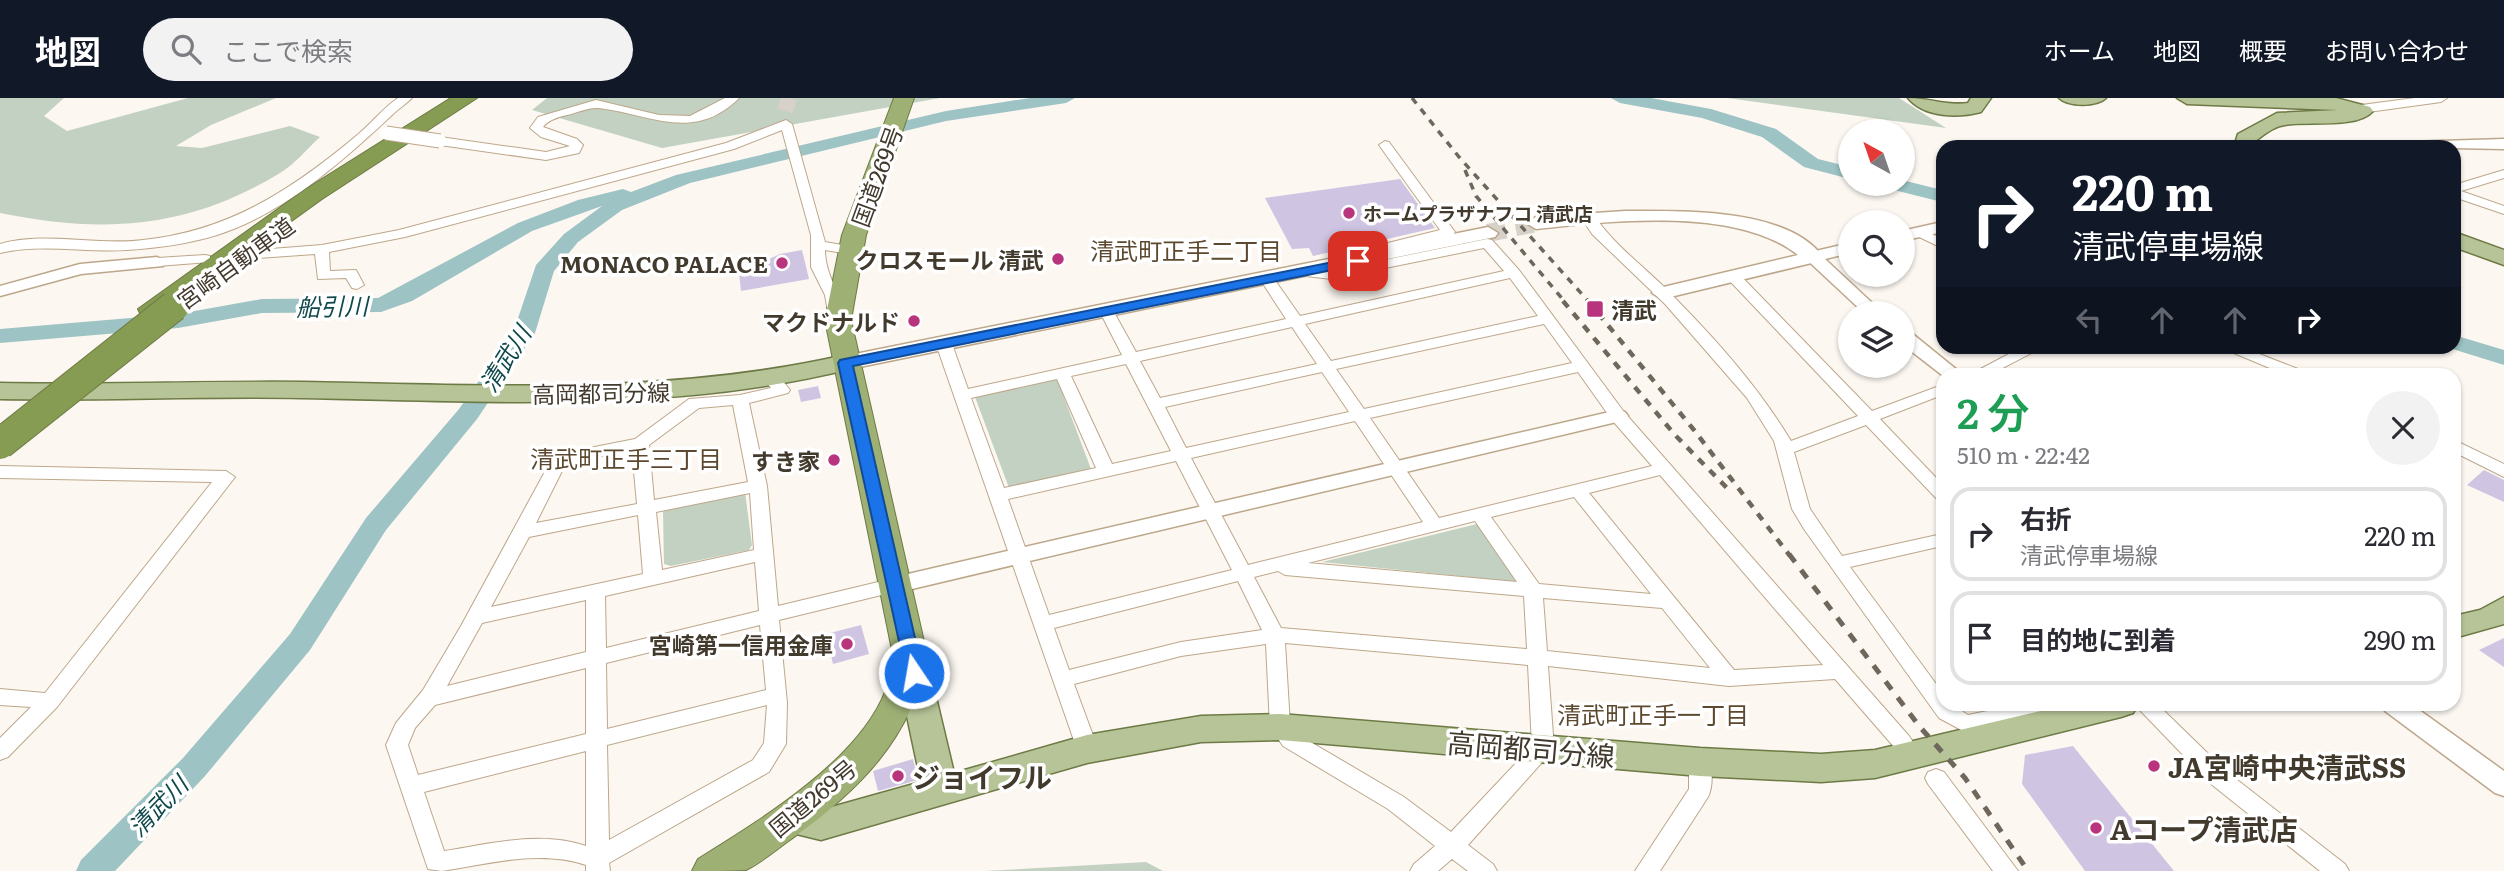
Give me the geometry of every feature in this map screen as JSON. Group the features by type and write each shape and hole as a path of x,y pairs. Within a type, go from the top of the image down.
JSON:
{"highway":[{"name":"宮崎自動車道","path":"0,427 314,194 466,98"},
{"name":"宮崎自動車道","path":"0,444 163,307 329,195 482,98"},
{"name":"国道269号","path":"712,871 793,819 851,770 900,701 910,655 845,363 838,320 840,284 828,243 860,220 904,98"}],"main road":[{"path":"1918,98 1933,106 1962,111 1973,108 1981,98"},
{"path":"2069,98 2096,98"},
{"path":"2187,98 2336,104 2363,111 2360,114 2277,119 2245,140"},
{"path":"1536,223 1588,217 1727,220 1779,234 1813,257"},
{"path":"845,363 1306,272 1488,233"},
{"path":"2461,242 2504,257"},
{"path":"1662,293 1813,257"},
{"name":"高岡都司分線","path":"0,376 109,378 270,389 574,394 687,390 771,379 845,363"},
{"name":"高岡都司分線","path":"0,391 81,394 270,389"},
{"path":"2461,625 2489,619 2504,608"},
{"path":"910,655 941,793"},
{"name":"高岡都司分線","path":"793,819 821,825 941,793 1087,749 1201,729 1280,726 1700,762 1821,768 1875,764 2092,711"}],"street":[{"path":"0,249 26,243 62,247 135,244 181,238 227,227 248,217 343,154 369,132 384,112 406,98"},
{"path":"369,132 555,156 575,150 577,145 571,140 543,135 536,128 545,118 566,111 601,104 645,117 685,121 708,114 733,98"},
{"path":"2361,109 2441,98"},
{"path":"258,254 321,249 456,220 730,146 787,122 828,243"},
{"path":"2461,145 2504,144"},
{"path":"1306,272 1329,262 1448,232 1385,145"},
{"path":"2461,189 2504,174"},
{"path":"2461,194 2504,210"},
{"path":"1588,217 1597,231 1662,293 1754,395 1772,420 1784,450 1801,509 1936,698"},
{"path":"1915,233 1933,229"},
{"path":"1306,272 1331,275 1487,243 1514,273 1618,416 1843,671 1902,742"},
{"path":"321,249 323,276 351,273 357,285"},
{"path":"1813,257 1838,251"},
{"path":"1813,257 1861,301"},
{"path":"0,291 80,269 205,259"},
{"path":"963,395 1514,273"},
{"path":"1731,275 1936,488"},
{"path":"1267,279 1434,525"},
{"path":"1105,310 1275,635 1280,726 1290,740 1396,803 1485,871"},
{"path":"1154,404 1547,319"},
{"path":"944,344 1087,749"},
{"path":"1915,345 1946,368"},
{"path":"1992,368 2021,354"},
{"path":"2245,354 2281,368"},
{"path":"999,495 1581,366"},
{"path":"1062,373 1107,472"},
{"path":"597,865 580,851 547,849 436,862 397,745 400,731 429,698 561,459 640,443 695,403 740,400 782,390 771,379"},
{"path":"1784,450 1936,392"},
{"path":"597,865 761,766 775,744 776,695 758,486 740,400"},
{"path":"429,698 895,584 1618,416"},
{"path":"640,443 653,578"},
{"path":"2461,449 2504,471"},
{"path":"1044,623 1665,468"},
{"path":"0,472 226,477 50,701 0,751"},
{"path":"523,532 758,486"},
{"path":"1577,489 1729,678"},
{"path":"1422,871 1453,845 1543,749 1533,590 1479,514"},
{"path":"1838,563 1936,541"},
{"path":"476,617 764,554"},
{"path":"1269,567 1668,602"},
{"path":"595,591 597,865"},
{"path":"1063,680 1181,649 1275,635 1729,678 1843,671"},
{"path":"411,786 776,695"},
{"path":"0,697 50,701"},
{"path":"1945,711 1965,724 2024,711"},
{"path":"2151,711 2219,778 2337,871"},
{"path":"2404,711 2504,785"},
{"path":"1647,871 1700,790 1700,762"},
{"path":"1936,778 2006,871"},
{"path":"693,871 793,819"}],"green space":[{"path":"0,98 64,98 44,116 67,131 188,98 276,98 211,125 176,146 202,148 290,126 320,137 280,173 246,192 212,206 144,222 110,224 38,220 0,213"},
{"path":"547,98 940,98 662,148 532,110"},
{"path":"1727,98 1899,98 1946,128 1915,124 1915,119 1880,119"},
{"path":"1057,379 1091,469 1009,488 975,397"},
{"path":"745,492 752,545 749,550 671,566 664,564 663,512 666,509"},
{"path":"1477,524 1517,582 1322,562"},
{"path":"1146,862 1163,871 985,871"}],"building":[{"name":"ホームプラザナフコ 清武店","path":"1400,179 1435,228 1313,256 1309,248 1292,249 1265,198"},
{"name":"MONACO PALACE","path":"802,250 809,279 741,291 739,273 780,254"},
{"path":"818,386 821,398 801,402 798,390"},
{"path":"2484,470 2504,480 2504,502 2467,485"},
{"name":"宮崎第一信用金庫","path":"861,625 869,654 833,664 826,634"},
{"path":"2504,638 2504,667 2479,650"},
{"name":"Aコープ清武店","path":"2073,746 2174,871 2085,871 2022,784 2025,755"},
{"name":"ジョイフル","path":"913,759 918,780 878,791 873,771"}],"waterway":[{"name":"清武川","path":"93,871 194,767 300,642 376,524 468,414 524,333 544,270 571,238 615,206 683,179 946,116 1066,98"},
{"name":"清武川","path":"1620,98 1705,113 1769,133 1811,163 1838,170"},
{"name":"清武川","path":"1915,189 1936,195"},
{"name":"船引川","path":"0,336 178,321 262,306 381,305 404,296 525,227 585,204 623,195"},
{"name":"清武川","path":"2461,344 2504,358"}],"tunnel":[{"path":"785,111 789,98"},
{"path":"1488,233 1536,223"}],"railway":[{"path":"1412,98 1459,157 1589,302"},
{"path":"1465,170 1476,196 1565,302"},
{"path":"1563,301 1675,435 1729,490"},
{"path":"1588,301 1694,430 1790,556"},
{"path":"1789,554 1920,727 1965,778 2028,871"}],"place":[{"name":"ホームプラザナフコ 清武店","path":"1349,213"},
{"name":"クロスモール 清武","path":"1058,259"},
{"name":"MONACO PALACE","path":"782,263"},
{"name":"清武","path":"1595,309"},
{"name":"マクドナルド","path":"914,321"},
{"name":"すき家","path":"834,460"},
{"name":"宮崎第一信用金庫","path":"847,644"},
{"name":"JA宮崎中央清武SS","path":"2154,766"},
{"name":"ジョイフル","path":"898,776"},
{"name":"Aコープ清武店","path":"2096,828"}],"district":[{"name":"清武町正手二丁目","path":"1186,249"},
{"name":"清武町正手三丁目","path":"626,457"},
{"name":"清武町正手一丁目","path":"1653,713"}],"route":[{"path":"914,673 845,363 1358,261"}]}
